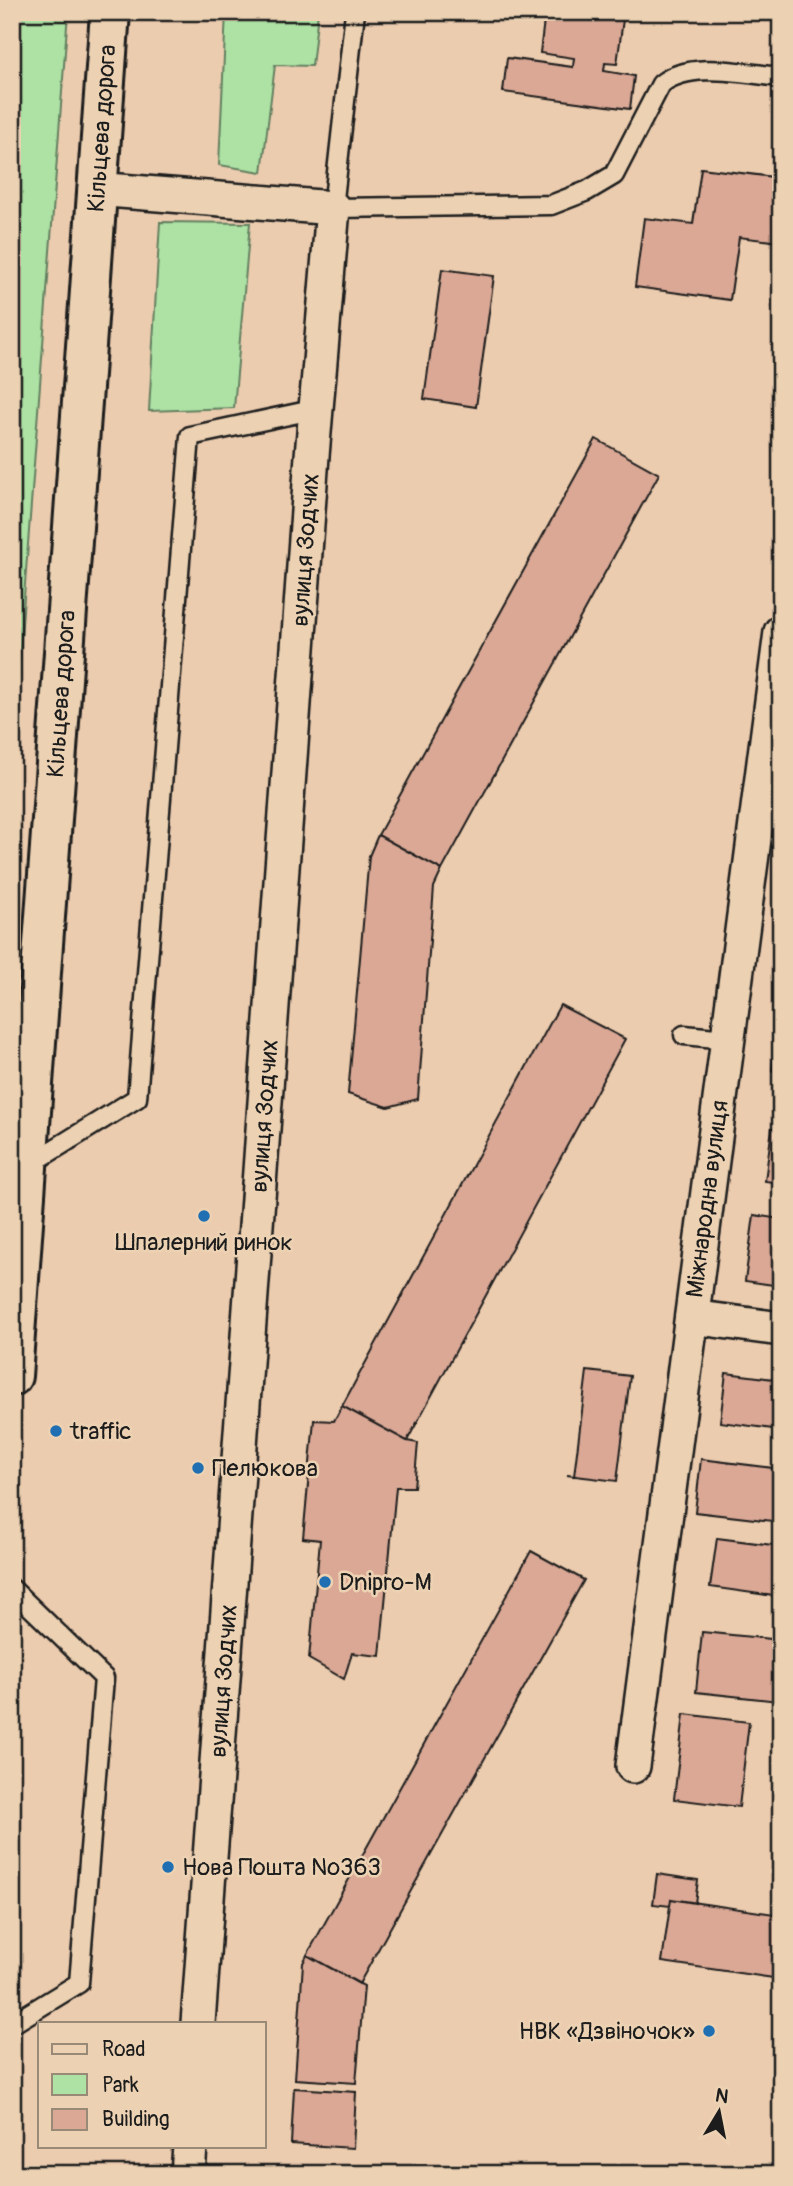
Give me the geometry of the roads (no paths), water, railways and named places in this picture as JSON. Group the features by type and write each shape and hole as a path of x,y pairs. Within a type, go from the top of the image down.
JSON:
{"highway":[{"name":"Кільцева дорога","path":"12,1376 95,189 110,12"}],"street":[{"path":"95,189 333,208"},
{"name":"вулиця Зодчих","path":"198,2022 333,208"},
{"name":"Міжнародна вулиця","path":"633,1766 781,632"},
{"path":"692,1317 781,1329"},
{"path":"188,2174 190,2148"}],"lane":[{"name":"вулиця Зодчих","path":"333,208 355,12"},
{"path":"333,208 551,205 587,191 614,175 661,84 673,74 708,71 781,78"},
{"path":"27,1166 137,1098 190,436 317,409"},
{"path":"684,1035 727,1039"},
{"path":"12,1589 104,1678 79,1983 12,2024"}],"place":[{"name":"Шпалерний ринок","path":"204,1216"},
{"name":"traffic","path":"56,1431"},
{"name":"Пелюкова","path":"198,1468"},
{"name":"Dnipro-M","path":"325,1582"},
{"name":"Нова Пошта №363","path":"168,1867"},
{"name":"НВК «Дзвіночок»","path":"709,2031"}]}
